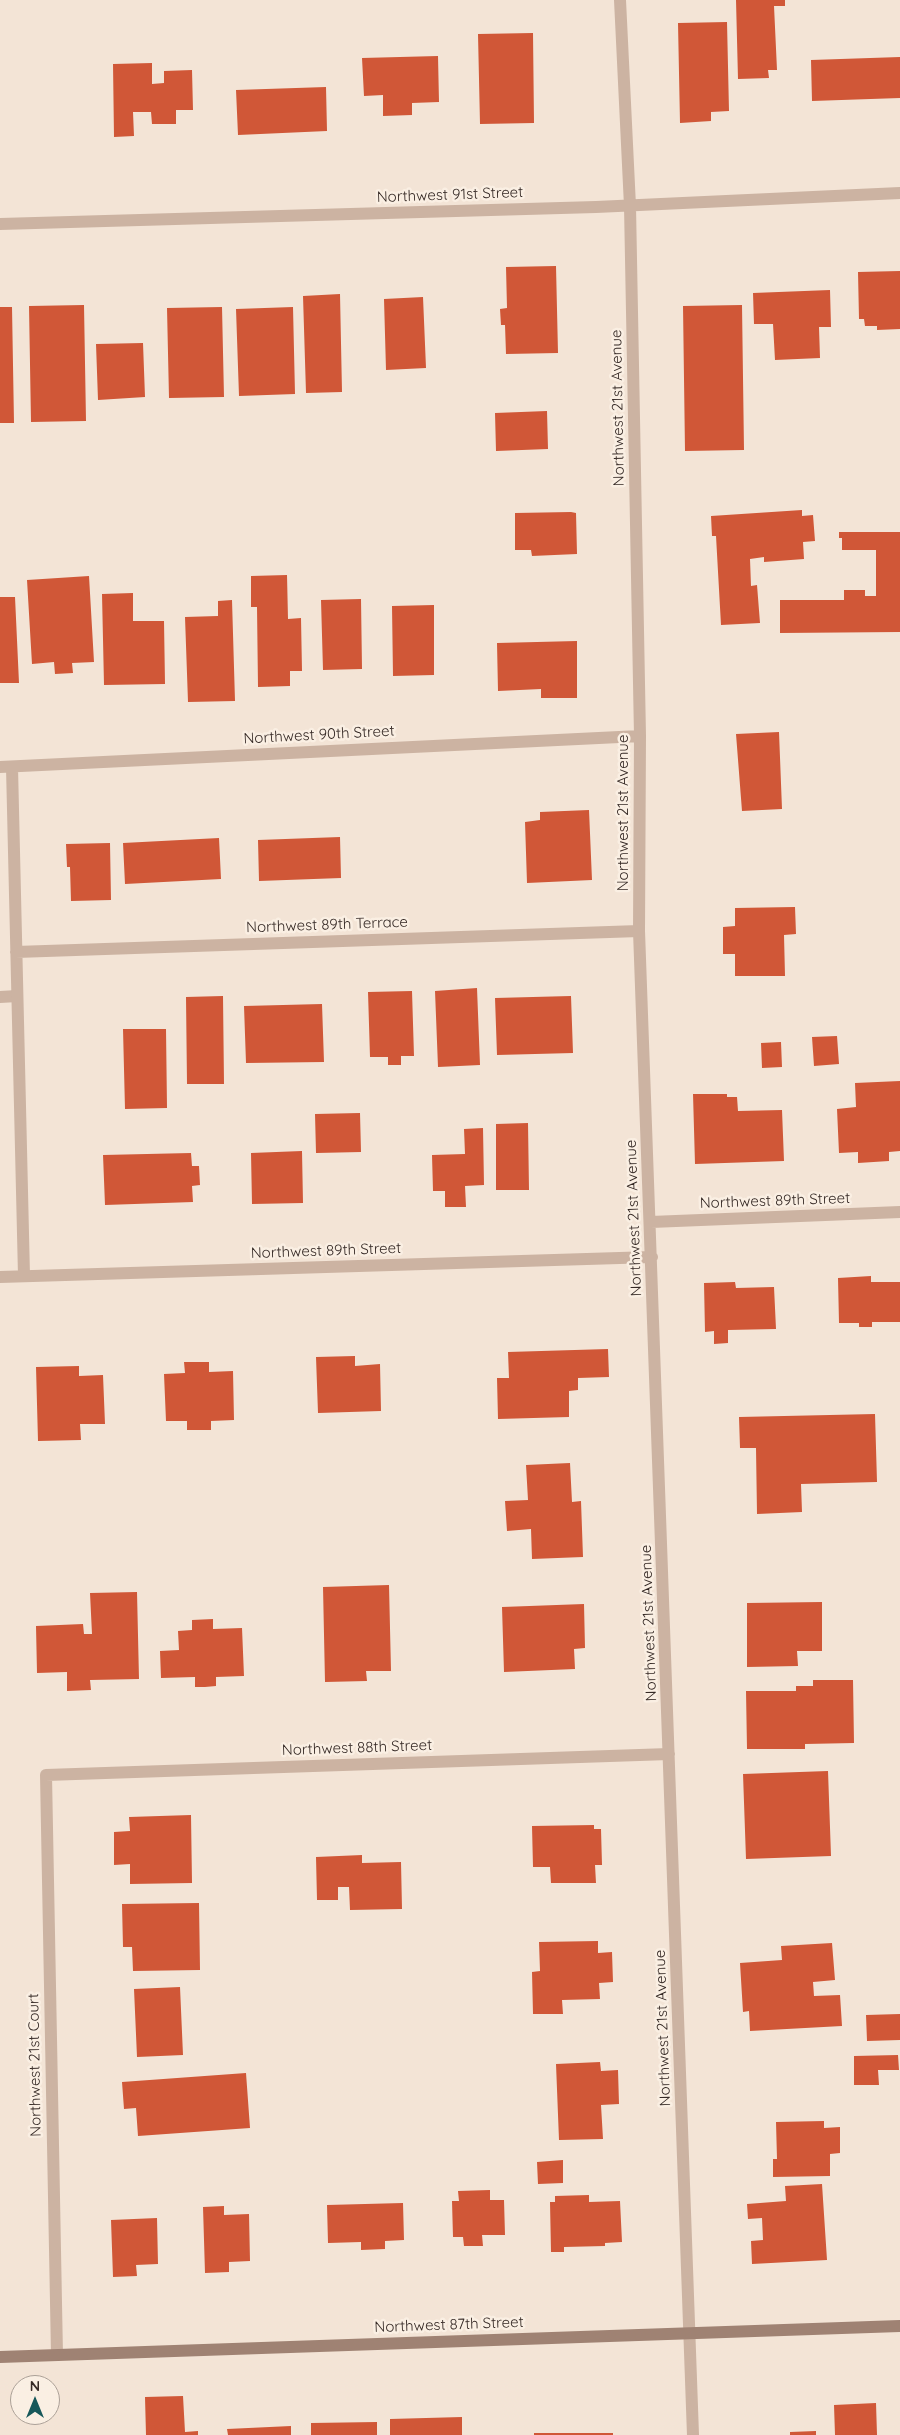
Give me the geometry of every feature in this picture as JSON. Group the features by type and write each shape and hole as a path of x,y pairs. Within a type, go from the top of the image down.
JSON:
{"street":[{"name":"Northwest 21st Avenue","path":"620,0 630,206 640,736 639,931 651,1222 693,2435"},
{"name":"Northwest 91st Street","path":"0,224 630,206 900,193"},
{"name":"Northwest 90th Street","path":"6,767 640,736"},
{"path":"6,767 16,952 24,1276"},
{"name":"Northwest 89th Terrace","path":"16,952 639,931"},
{"path":"0,997 17,996"},
{"name":"Northwest 89th Street","path":"651,1222 900,1212"},
{"name":"Northwest 89th Street","path":"0,1277 652,1257"},
{"name":"Northwest 88th Street","path":"46,1775 669,1754"},
{"name":"Northwest 21st Court","path":"46,1775 57,2355"},
{"name":"Northwest 87th Street","path":"0,2357 900,2326"}],"building":[{"path":"736,0 785,0 785,6 774,6 777,70 768,70 769,78 738,79"},
{"path":"727,22 729,111 711,112 711,121 680,123 678,23"},
{"path":"533,33 534,123 480,124 478,34"},
{"path":"438,56 439,102 412,103 412,115 383,116 383,95 364,96 362,58"},
{"path":"900,57 900,98 812,101 811,60"},
{"path":"152,63 152,84 164,83 164,71 192,70 193,110 176,110 176,124 152,124 151,112 133,112 134,136 114,137 113,64"},
{"path":"326,87 327,131 238,135 236,90"},
{"path":"556,266 558,353 506,354 505,325 501,325 500,309 507,308 506,267"},
{"path":"900,271 900,329 877,330 877,326 865,326 864,319 859,319 858,272"},
{"path":"830,290 831,327 819,327 820,358 775,360 773,324 754,324 753,293"},
{"path":"340,294 342,392 306,393 303,296"},
{"path":"423,297 426,368 386,370 384,299"},
{"path":"84,305 86,421 31,422 29,306"},
{"path":"742,305 744,450 685,451 683,306"},
{"path":"0,307 12,307 14,423 0,423"},
{"path":"222,307 224,397 169,398 167,308"},
{"path":"293,307 295,394 239,396 236,309"},
{"path":"143,343 145,397 98,400 96,344"},
{"path":"547,411 548,449 496,451 495,413"},
{"path":"802,510 802,516 813,515 815,541 803,542 804,559 764,562 764,557 750,559 751,586 757,585 760,623 721,625 716,536 712,536 711,516"},
{"path":"515,513 576,513 577,554 532,556 531,550 515,550"},
{"path":"839,532 900,532 900,632 780,633 780,600 844,600 844,590 865,590 865,596 876,596 876,550 842,550 842,538 839,538"},
{"path":"287,575 288,619 301,618 302,671 290,671 290,686 258,687 257,607 251,607 251,576"},
{"path":"89,576 94,662 72,663 73,673 55,674 54,662 32,664 27,580"},
{"path":"133,593 133,621 164,621 165,684 104,685 102,594"},
{"path":"0,597 15,597 19,683 0,683"},
{"path":"361,599 362,669 323,670 321,600"},
{"path":"232,600 235,701 188,702 185,617 218,616 218,601"},
{"path":"434,605 434,675 393,676 392,606"},
{"path":"577,641 577,698 541,698 541,689 498,691 497,643"},
{"path":"779,732 782,809 742,811 736,734"},
{"path":"589,810 592,880 527,883 525,822 540,820 540,812"},
{"path":"340,837 341,878 259,881 258,840"},
{"path":"219,838 221,879 125,884 123,843"},
{"path":"110,843 111,900 71,901 70,867 67,867 66,844"},
{"path":"795,907 796,934 784,935 785,976 735,976 735,954 723,954 723,927 735,926 735,908"},
{"path":"477,988 480,1065 438,1067 435,991"},
{"path":"412,991 414,1056 401,1056 401,1065 388,1065 388,1057 370,1057 368,992"},
{"path":"223,996 224,1084 187,1084 186,997"},
{"path":"571,996 573,1053 497,1055 495,998"},
{"path":"322,1004 324,1062 246,1063 244,1006"},
{"path":"123,1029 166,1029 167,1108 125,1109"},
{"path":"837,1036 839,1064 814,1066 812,1037"},
{"path":"781,1042 782,1067 762,1068 761,1043"},
{"path":"900,1081 900,1151 889,1152 889,1161 858,1163 858,1152 839,1153 837,1109 856,1107 855,1083"},
{"path":"693,1094 727,1094 727,1097 737,1097 738,1111 782,1110 784,1161 695,1164"},
{"path":"360,1113 361,1152 316,1153 315,1114"},
{"path":"528,1123 529,1190 496,1190 496,1124"},
{"path":"483,1128 484,1185 465,1186 466,1207 445,1207 445,1191 433,1191 432,1155 465,1154 464,1129"},
{"path":"302,1151 303,1203 252,1204 251,1153"},
{"path":"191,1153 192,1166 199,1166 200,1185 192,1186 193,1202 105,1205 103,1155"},
{"path":"871,1276 871,1282 900,1282 900,1322 872,1322 872,1327 859,1327 859,1323 839,1323 838,1278"},
{"path":"735,1282 736,1288 774,1287 776,1329 728,1330 728,1343 714,1344 714,1331 705,1332 704,1283"},
{"path":"608,1349 609,1377 578,1378 578,1390 569,1391 569,1417 498,1419 497,1378 509,1378 508,1352"},
{"path":"355,1356 355,1366 380,1364 381,1411 318,1413 316,1357"},
{"path":"184,1362 209,1362 209,1372 233,1371 234,1420 211,1421 211,1430 187,1430 187,1421 166,1421 164,1374 185,1373"},
{"path":"79,1366 79,1376 103,1375 105,1424 80,1424 81,1440 38,1441 36,1367"},
{"path":"875,1414 877,1482 801,1484 802,1512 757,1514 756,1448 740,1448 739,1417"},
{"path":"570,1463 572,1502 581,1501 583,1557 532,1559 531,1529 507,1531 505,1501 528,1500 526,1465"},
{"path":"389,1585 391,1671 366,1671 367,1681 325,1682 323,1587"},
{"path":"137,1592 139,1679 90,1680 91,1690 67,1691 67,1672 37,1673 36,1626 83,1624 84,1634 92,1634 90,1593"},
{"path":"822,1602 822,1651 797,1651 798,1666 747,1667 747,1603"},
{"path":"584,1604 585,1648 574,1649 575,1669 504,1672 502,1607"},
{"path":"213,1619 213,1629 242,1628 244,1676 216,1677 216,1686 205,1687 195,1687 195,1677 161,1678 160,1651 179,1650 178,1631 192,1630 192,1620"},
{"path":"813,1680 853,1680 854,1743 805,1744 805,1749 747,1749 746,1691 796,1691 796,1686 813,1686"},
{"path":"828,1771 831,1856 746,1859 743,1774"},
{"path":"191,1815 192,1883 130,1884 130,1864 114,1865 114,1832 130,1831 129,1817"},
{"path":"594,1825 594,1829 601,1829 602,1865 595,1865 596,1883 551,1883 550,1867 533,1867 532,1826"},
{"path":"362,1855 362,1863 401,1862 402,1909 350,1910 349,1887 338,1887 338,1900 317,1900 316,1857"},
{"path":"199,1903 200,1970 133,1971 132,1947 123,1947 122,1904"},
{"path":"598,1941 598,1953 612,1952 613,1982 599,1983 600,1999 562,2000 563,2014 533,2014 532,1972 540,1971 539,1942"},
{"path":"832,1943 835,1980 813,1982 814,1996 840,1995 842,2026 750,2031 749,2011 743,2012 740,1963 782,1960 781,1946"},
{"path":"180,1987 183,2055 137,2057 134,1989"},
{"path":"900,2014 900,2040 867,2041 866,2015"},
{"path":"898,2055 899,2070 878,2070 879,2085 854,2085 854,2056"},
{"path":"600,2062 601,2071 618,2070 619,2104 601,2105 603,2139 559,2140 556,2064"},
{"path":"246,2073 250,2128 138,2136 136,2108 124,2109 122,2082"},
{"path":"824,2121 824,2128 840,2127 840,2153 830,2154 830,2176 773,2177 773,2159 777,2159 776,2122"},
{"path":"563,2160 563,2183 538,2184 537,2162"},
{"path":"822,2184 827,2260 752,2264 751,2241 763,2240 762,2218 748,2219 747,2204 786,2201 785,2186"},
{"path":"490,2190 490,2200 504,2200 505,2235 482,2235 483,2246 464,2246 463,2237 453,2237 452,2201 459,2201 458,2191"},
{"path":"589,2195 589,2202 620,2201 622,2242 605,2243 605,2246 564,2247 564,2252 551,2252 550,2202 555,2202 555,2196"},
{"path":"403,2203 404,2240 385,2241 385,2249 361,2250 361,2242 328,2243 327,2205"},
{"path":"224,2206 224,2215 249,2214 250,2261 229,2262 229,2272 205,2273 203,2207"},
{"path":"157,2218 158,2264 136,2265 137,2276 113,2277 111,2220"},
{"path":"183,2396 185,2432 198,2431 198,2435 146,2435 145,2397"},
{"path":"876,2403 877,2435 835,2435 834,2405"},
{"path":"462,2417 462,2435 390,2435 390,2419"},
{"path":"377,2422 377,2435 311,2435 311,2423"},
{"path":"291,2426 291,2435 228,2435 227,2429"},
{"path":"816,2431 816,2435 790,2435 790,2432"},
{"path":"534,2433 613,2433 613,2435 534,2435"}]}
